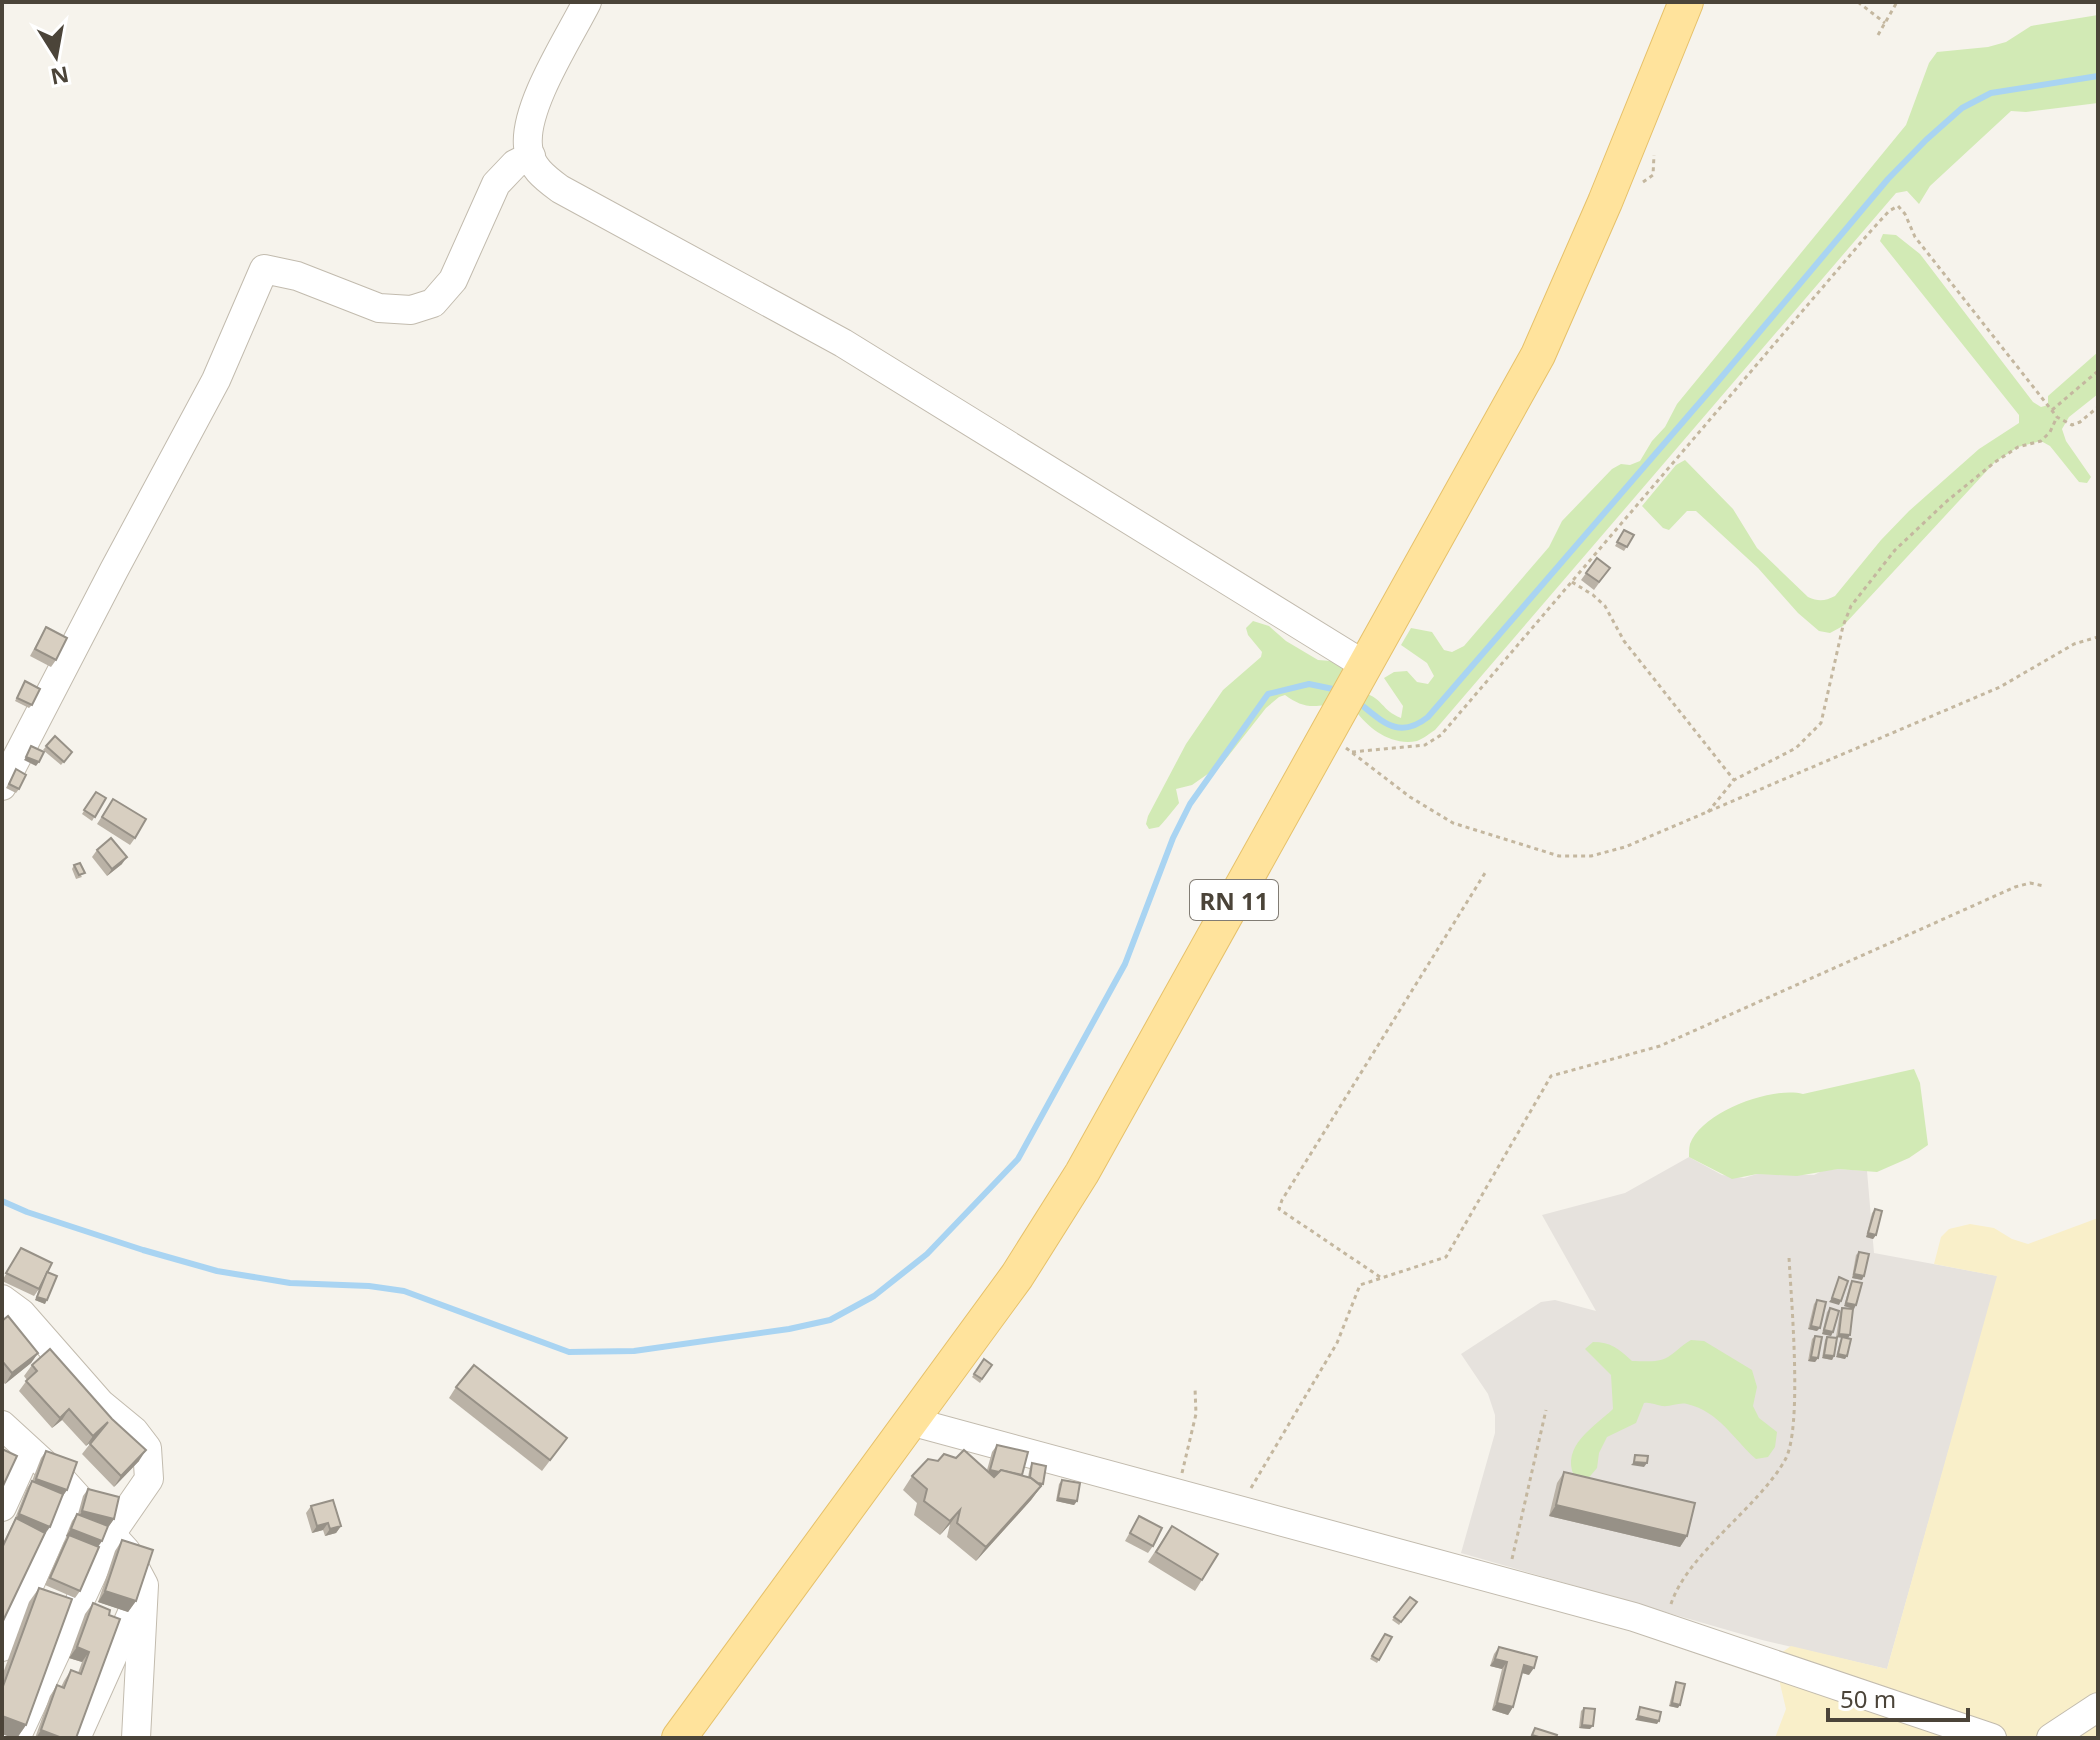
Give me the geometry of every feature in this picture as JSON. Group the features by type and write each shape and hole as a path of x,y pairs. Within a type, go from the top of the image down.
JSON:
{"main road":[{"name":"RN 11","path":"679,1738 1034,1251 1340,743 1366,666 1538,355 1605,202 1686,2"}],"street":[{"path":"587,2 531,111 528,147 538,172 560,189 843,343 1366,666"},
{"path":"2,786 216,380 264,269 297,276 379,308 411,310 433,303 453,280 496,184 515,164 531,156"},
{"path":"2,1299 21,1313 100,1403 134,1431 147,1448 149,1479 111,1534 16,1738"},
{"path":"910,1421 1663,1627 1992,1738"},
{"path":"2,1425 111,1534 126,1551 144,1585 135,1735"},
{"path":"2,1507 28,1450"},
{"path":"2,1647 71,1491"},
{"path":"76,1738 144,1585"},
{"path":"25,1596 120,1641"},
{"path":"2051,1738 2098,1707"}],"path":[{"path":"1858,2 1885,23"},
{"path":"1878,35 1897,2"},
{"path":"1340,743 1425,745 1441,735 1869,233 1889,211 1898,206 1915,237 2057,417 2072,425 2098,407"},
{"path":"2052,410 2098,371"},
{"path":"1708,812 1734,780 1796,748 1821,723 1843,626 1851,606 1895,550 1947,501 1995,462 2018,447 2041,441 2050,432 2057,417"},
{"path":"1572,582 1605,606 1624,641 1734,780"},
{"path":"1340,743 1410,797 1453,823 1559,856 1591,856 1625,847 2000,687 2074,644 2098,637"},
{"path":"1380,1277 1279,1209 1485,873"},
{"path":"1238,1509 1337,1343 1360,1285 1446,1257 1551,1076 1660,1046 2015,887 2030,883 2044,886"},
{"path":"1663,1627 1673,1596 1691,1570 1787,1457 1795,1423 1789,1257"},
{"path":"1178,1492 1196,1414 1195,1388"},
{"path":"1506,1583 1546,1410"}],"shaded area":[{"path":"1689,1157 1722,1175 1744,1178 1757,1174 1814,1175 1824,1170 1838,1169 1867,1171 1874,1253 1998,1276 1887,1669 1762,1640 1461,1553 1495,1433 1495,1415 1488,1394 1461,1354 1541,1302 1555,1300 1596,1311 1542,1215 1625,1193"}],"green space":[{"path":"2098,15 2098,103 2011,111 1930,186 1919,204 1907,191 1896,193 1435,730 1417,741 1398,741 1374,729 1361,717 1355,710 1364,693 1401,718 1403,706 1384,678 1394,672 1407,671 1417,682 1428,684 1434,676 1427,663 1401,645 1411,628 1432,632 1444,650 1452,652 1464,646 1549,547 1562,521 1612,469 1640,461 1665,427 1677,404 1906,125 1929,63 1937,52 1988,47 2006,42 2031,26"},
{"path":"1883,234 1896,235 1920,254 2033,402 2041,407 2048,405 2048,396 2098,352 2098,394 2069,417 2062,429 2066,441 2091,477 2087,483 2079,482 2050,446 2041,441 2018,447 1995,462 1843,626 1830,633 1819,631 1798,613 1758,568 1696,511 1687,511 1669,530 1663,528 1642,506 1676,465 1685,460 1733,509 1757,548 1808,597 1825,600 1835,596 1909,511 1979,449 2019,423 2019,415 1880,241"},
{"path":"1253,621 1269,626 1286,641 1318,660 1331,661 1344,668 1325,705 1309,706 1285,695 1279,697 1266,708 1222,764 1192,785 1176,789 1179,803 1159,827 1149,829 1146,824 1148,816 1186,744 1223,690 1261,657 1262,652 1246,628"},
{"path":"1914,1069 1920,1083 1928,1145 1909,1158 1877,1172 1838,1169 1797,1176 1757,1174 1732,1179 1689,1157 1690,1144 1697,1132 1739,1104 1774,1094 1803,1094"},
{"path":"1691,1340 1704,1341 1752,1370 1757,1387 1753,1406 1759,1418 1777,1432 1775,1447 1768,1457 1756,1459 1717,1420 1698,1408 1684,1404 1665,1406 1644,1403 1636,1423 1607,1437 1599,1453 1597,1468 1586,1481 1574,1476 1571,1465 1576,1446 1613,1409 1611,1375 1585,1349 1593,1342 1605,1343 1632,1361 1655,1361 1668,1357"}],"sand":[{"path":"2098,1218 2098,1738 1775,1738 1786,1709 1774,1658 1791,1646 1887,1669 1997,1276 1934,1264 1941,1237 1949,1229 1970,1224 1994,1228 2028,1244"}],"building":[{"path":"1624,530 1634,535 1627,547 1617,542"},
{"path":"1597,558 1610,568 1599,582 1586,573"},
{"path":"46,627 67,638 56,660 35,649"},
{"path":"25,681 40,689 32,705 17,698"},
{"path":"55,736 72,752 64,762 46,746"},
{"path":"31,746 44,752 39,762 26,757"},
{"path":"16,769 26,775 19,789 9,784"},
{"path":"96,792 106,798 95,817 84,810"},
{"path":"113,799 146,819 135,838 102,817"},
{"path":"111,838 127,857 112,869 97,850"},
{"path":"80,863 85,873 79,875 74,865"},
{"path":"1875,1209 1882,1211 1876,1235 1868,1233"},
{"path":"21,1248 52,1263 39,1289 6,1273"},
{"path":"1859,1252 1869,1254 1864,1276 1854,1274"},
{"path":"47,1272 57,1276 47,1300 37,1297"},
{"path":"1839,1277 1848,1281 1841,1301 1832,1298"},
{"path":"1852,1281 1862,1283 1856,1305 1846,1303"},
{"path":"1817,1300 1826,1302 1820,1328 1811,1326"},
{"path":"1830,1308 1839,1311 1833,1332 1824,1330"},
{"path":"1842,1308 1853,1309 1850,1335 1839,1334"},
{"path":"8,1316 38,1353 12,1373 2,1361 2,1321"},
{"path":"1815,1336 1822,1337 1818,1358 1811,1357"},
{"path":"1827,1337 1837,1338 1834,1356 1824,1355"},
{"path":"1842,1337 1851,1339 1847,1356 1838,1354"},
{"path":"50,1349 112,1419 146,1450 121,1476 90,1444 108,1422 93,1436 69,1409 60,1418 26,1381 37,1371 32,1365"},
{"path":"984,1359 992,1365 982,1379 974,1374"},
{"path":"474,1365 567,1438 550,1460 456,1387"},
{"path":"997,1445 1028,1452 1022,1475 990,1470"},
{"path":"2,1449 17,1456 2,1488"},
{"path":"964,1450 994,1477 1001,1470 1031,1478 1041,1486 986,1547 957,1523 960,1510 950,1521 924,1501 927,1489 912,1476 928,1459 938,1461 944,1454 956,1458"},
{"path":"46,1451 77,1462 67,1490 36,1479"},
{"path":"1635,1455 1648,1456 1647,1463 1634,1462"},
{"path":"1032,1463 1046,1466 1043,1484 1030,1477"},
{"path":"1564,1472 1695,1503 1687,1536 1556,1505"},
{"path":"1062,1480 1080,1483 1077,1501 1058,1498"},
{"path":"32,1481 63,1494 50,1527 19,1514"},
{"path":"88,1489 119,1497 114,1519 82,1511"},
{"path":"333,1500 341,1526 330,1529 328,1523 317,1526 311,1506"},
{"path":"77,1514 108,1526 102,1541 71,1529"},
{"path":"1139,1516 1162,1528 1153,1546 1130,1533"},
{"path":"16,1518 45,1533 2,1623 2,1548"},
{"path":"1172,1526 1218,1554 1202,1580 1156,1552"},
{"path":"69,1535 99,1547 80,1591 50,1578"},
{"path":"122,1540 153,1550 136,1601 105,1591"},
{"path":"39,1588 72,1599 26,1725 2,1716 2,1689"},
{"path":"1410,1597 1417,1602 1401,1622 1394,1617"},
{"path":"93,1603 110,1610 109,1615 120,1619 76,1738 62,1738 41,1730 57,1685 64,1688 71,1670 81,1674 89,1652 77,1647"},
{"path":"1385,1634 1392,1637 1379,1660 1372,1656"},
{"path":"1499,1647 1537,1657 1534,1668 1524,1665 1513,1707 1497,1703 1507,1662 1495,1659"},
{"path":"1676,1682 1685,1684 1680,1705 1672,1703"},
{"path":"1640,1707 1661,1712 1659,1721 1638,1716"},
{"path":"1584,1708 1595,1709 1593,1726 1582,1725"},
{"path":"1535,1728 1557,1735 1556,1738 1532,1735"}],"waterway":[{"path":"1359,703 1384,722 1400,728 1418,724 1428,717 1888,179 1962,108 1991,93 2098,76"},
{"path":"2,1201 143,1250 217,1271 290,1283 369,1286 404,1291 569,1352 634,1351 789,1329 830,1320 874,1296 927,1254 1018,1159 1125,964 1173,838 1190,804 1268,694 1309,684 1333,689"}]}
